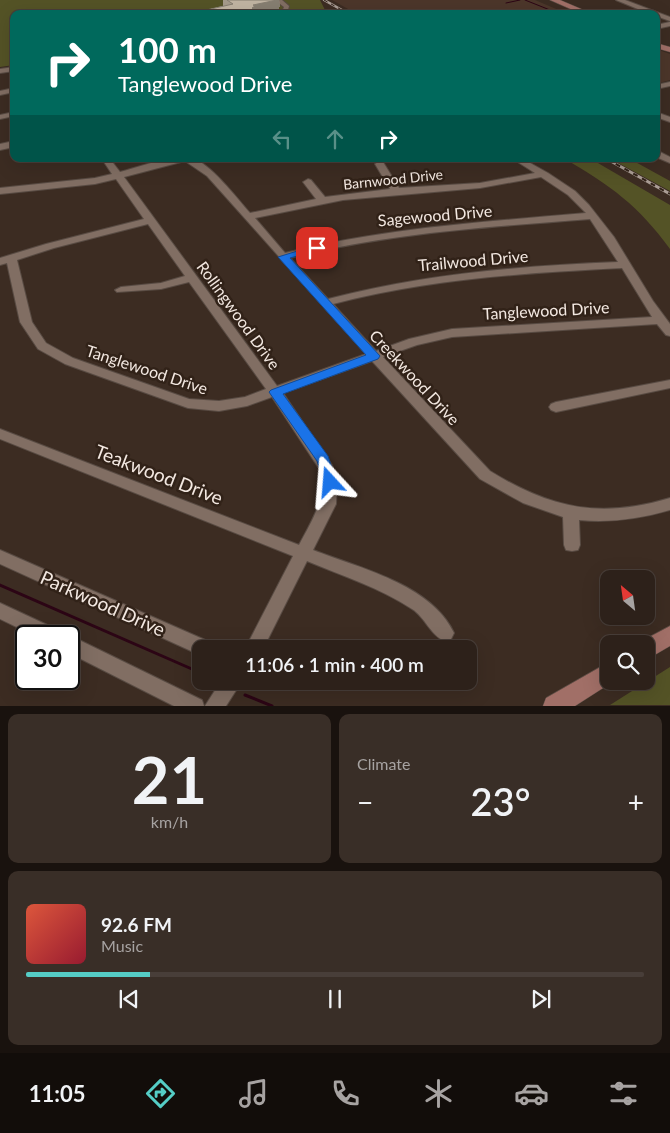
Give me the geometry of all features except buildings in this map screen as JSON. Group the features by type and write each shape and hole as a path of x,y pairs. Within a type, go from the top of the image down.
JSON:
{"main road":[{"path":"541,0 566,10"},
{"path":"554,0 579,10"},
{"path":"655,645 670,636"},
{"path":"554,706 600,678"}],"street":[{"path":"278,0 287,7 286,10"},
{"path":"619,0 645,10"},
{"name":"Rollingwood Drive","path":"108,162 323,459 330,482 328,504 259,640"},
{"path":"0,191 65,185 118,176 172,162"},
{"name":"Creekwood Drive","path":"193,162 206,170 325,303 485,475 517,495 538,504 571,514 591,516 633,514 670,504"},
{"path":"522,162 572,194 586,207 626,264 660,320 670,332"},
{"path":"380,164 396,191"},
{"name":"Barnwood Drive","path":"248,217 322,201 396,191 492,185 542,174"},
{"path":"308,182 322,201"},
{"name":"Sagewood Drive","path":"283,257 327,245 386,234 592,216"},
{"path":"6,260 50,246 150,220"},
{"name":"Tanglewood Drive","path":"6,260 30,331 42,346 59,357 194,405 228,406 275,392 413,342 452,333 660,320"},
{"name":"Trailwood Drive","path":"325,303 377,289 431,279 626,264"},
{"path":"121,290 161,286 192,278"},
{"path":"556,407 670,384"},
{"name":"Teakwood Drive","path":"0,434 304,551 395,589 412,598 434,618 445,634"},
{"path":"571,514 572,545"},
{"name":"Parkwood Drive","path":"0,557 192,643"},
{"path":"0,611 29,625"},
{"path":"80,649 194,706"},
{"path":"214,706 226,690"}],"shaded area":[{"path":"0,0 320,0 325,10 10,10 10,66 0,67"},
{"path":"332,0 535,0 559,10 350,10"},
{"path":"660,50 670,54 670,80 660,83"},
{"path":"570,162 596,162 670,205 670,249 635,208 596,178"},
{"path":"617,162 635,162 670,181 670,191"},
{"path":"670,667 670,705 610,705 634,690 655,690 655,676"}],"waterway":[{"path":"506,3 520,0"},
{"path":"525,0 550,10"},
{"path":"0,585 192,669"},
{"path":"245,695 272,706"}],"railway":[{"path":"324,0 342,10"},
{"path":"612,162 670,194"}],"route":[{"path":"317,248 283,257 374,356 275,392 323,459 330,482"}]}
